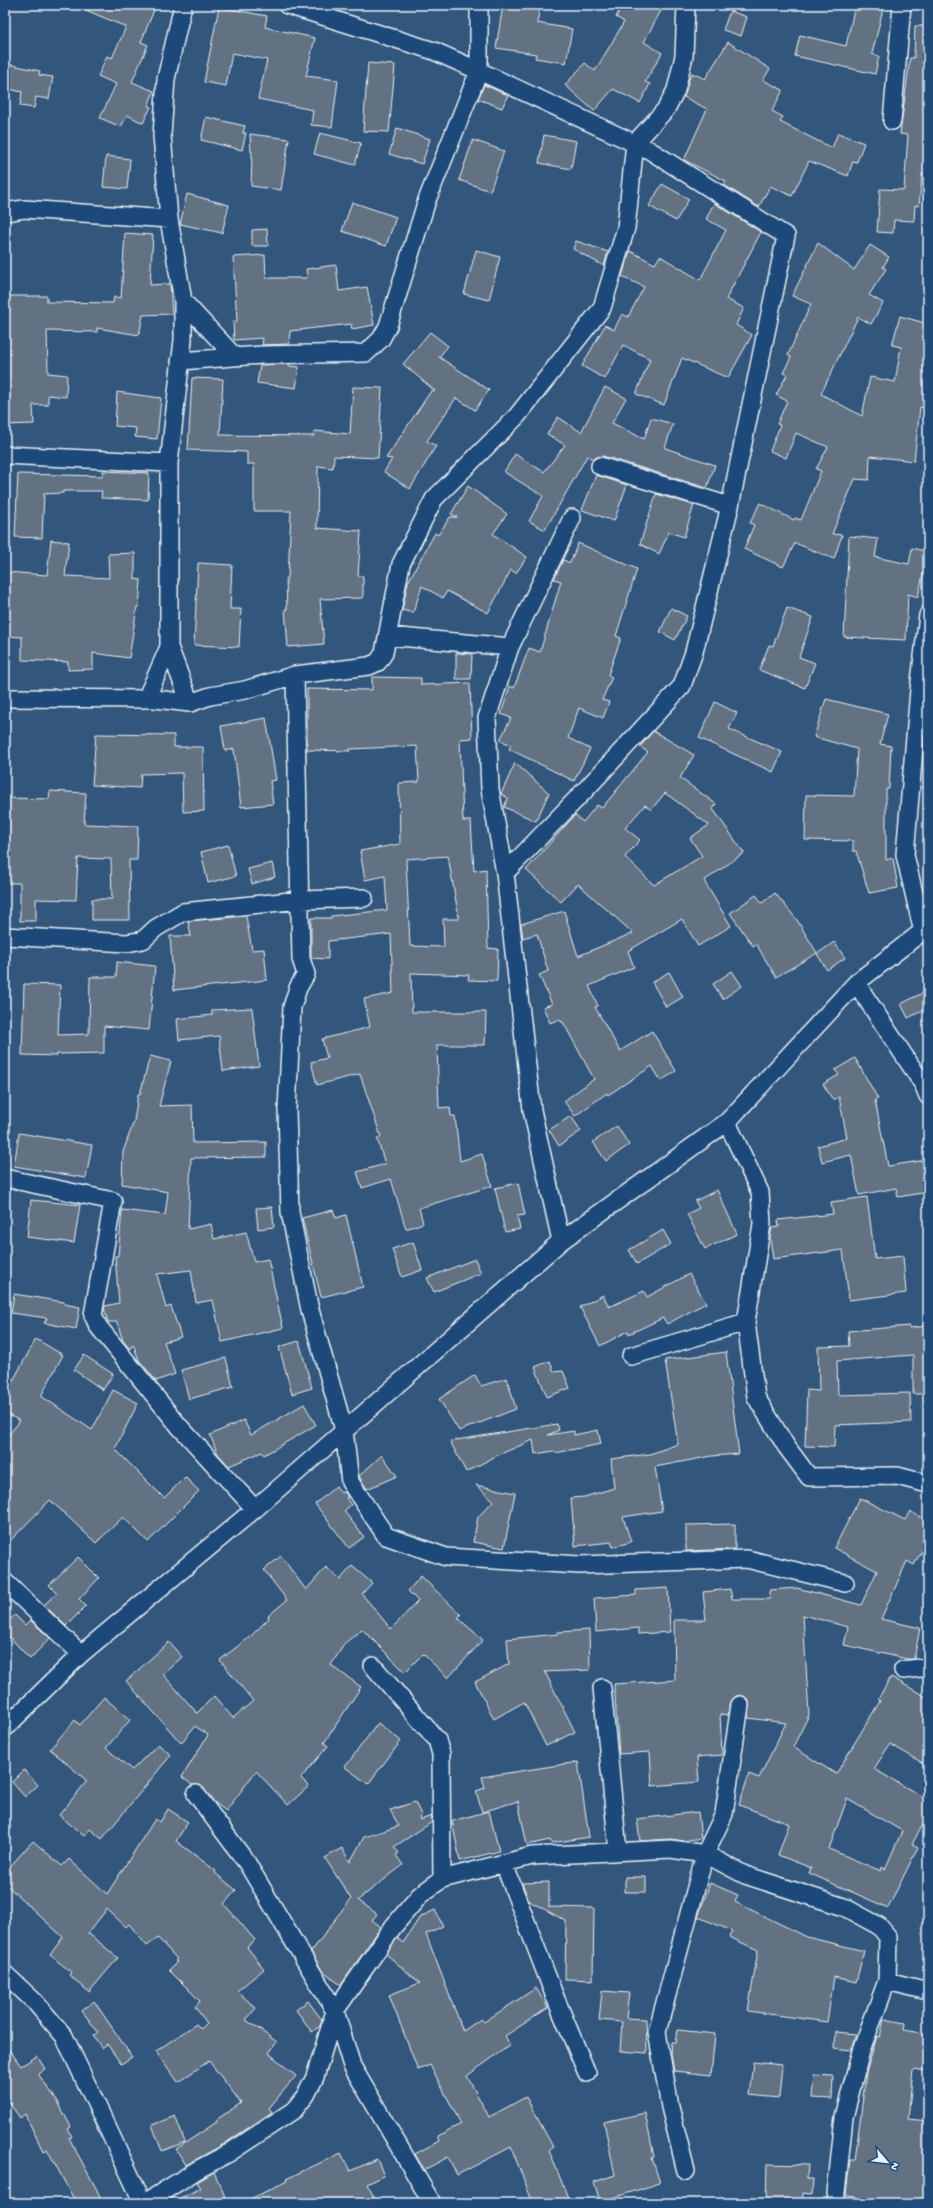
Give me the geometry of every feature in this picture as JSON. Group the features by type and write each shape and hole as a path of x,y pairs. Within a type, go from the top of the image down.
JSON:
{"street":[{"path":"183,5 166,79 162,135 169,219 182,301 183,340 169,463 169,646 190,703"},
{"path":"287,5 434,51 479,71 634,143 786,236 730,506 694,652 682,686 589,786 505,873"},
{"path":"180,360 235,356 366,353 381,339 388,326 427,200 479,71 479,5"},
{"path":"5,698 146,699 190,703 210,696 245,690 295,675 368,666 378,662 384,653 388,636 401,564 434,499 518,416 602,308 626,228 634,143 666,109 676,90 684,56 686,5"},
{"path":"892,121 902,5"},
{"path":"5,212 24,209 169,219"},
{"path":"182,301 235,356"},
{"path":"5,455 169,463"},
{"path":"600,466 730,506"},
{"path":"561,1241 532,1110 505,873 490,788 487,718 510,646 572,518"},
{"path":"5,1727 80,1654 255,1509 561,1241 727,1122 856,983 925,930 907,866 906,848 919,690 928,615"},
{"path":"388,636 510,646"},
{"path":"146,699 169,646"},
{"path":"295,675 301,959 306,974 298,988 292,1007 287,1110 290,1212 310,1310 344,1430 350,1482 386,1536 446,1557 580,1565 747,1559 845,1583"},
{"path":"5,936 127,943 143,940 156,928 182,912 300,900 364,898"},
{"path":"856,983 926,1088"},
{"path":"727,1122 760,1192 762,1224 746,1322 756,1397 786,1446 809,1477 898,1476 928,1484"},
{"path":"5,1178 113,1201 93,1315 98,1326 179,1426 255,1509"},
{"path":"631,1356 746,1322"},
{"path":"5,1582 80,1654"},
{"path":"373,1666 437,1740 441,1754 442,1879"},
{"path":"903,1670 928,1667"},
{"path":"602,1688 618,1851"},
{"path":"686,2171 670,2107 657,2032 705,1854 724,1814 740,1705"},
{"path":"196,1794 247,1863 335,2012 352,2066 432,2203"},
{"path":"5,1974 36,2002 64,2036 144,2203 196,2170 229,2153 294,2110 306,2095 315,2077 335,2012 393,1927 420,1895 442,1879 532,1856 672,1848 705,1854 745,1875 844,1907 879,1926 888,1937 887,1981 861,2051 844,2117 835,2203"},
{"path":"504,1864 555,1997 587,2074"},
{"path":"887,1981 928,1992"}],"building":[{"path":"74,5 156,5 141,42 148,45 132,82 154,91 148,106 151,107 143,123 127,115 121,127 100,118 116,84 98,76 107,56 112,58 126,27"},
{"path":"503,5 540,7 537,23 572,29 566,63 535,58 536,54 496,48"},
{"path":"622,5 664,5 644,42 662,53 645,82 650,84 640,103 613,89 594,111 565,85 585,63 595,71 624,22 616,17"},
{"path":"855,5 884,5 872,54 879,56 875,74 795,56 800,35 846,46"},
{"path":"219,7 267,16 265,27 315,38 306,76 338,80 332,127 311,125 313,110 258,99 267,60 232,53 226,86 204,82"},
{"path":"730,11 747,17 741,36 723,30"},
{"path":"915,26 928,26 928,90 926,108 928,109 928,175 922,174 919,206 915,205 914,221 894,220 893,233 877,232 880,189 904,190 908,135 900,134 910,58 914,58"},
{"path":"728,42 770,69 763,80 783,90 772,111 783,117 780,122 832,148 838,133 864,143 857,162 853,161 848,176 809,161 792,196 770,186 759,207 724,185 726,181 684,160 707,109 684,97 689,79 692,73 705,79"},
{"path":"368,63 395,65 389,132 363,131"},
{"path":"8,64 40,71 39,75 53,77 49,99 36,97 34,108 20,106 22,92 5,88"},
{"path":"484,85 508,95 502,108 478,99"},
{"path":"206,117 245,126 243,133 246,133 242,150 201,140"},
{"path":"397,128 430,139 422,164 389,154"},
{"path":"320,133 361,143 355,165 314,154"},
{"path":"250,134 289,139 281,190 251,186 252,152"},
{"path":"544,135 576,141 571,169 539,163"},
{"path":"473,140 504,151 490,191 459,180"},
{"path":"106,156 130,159 127,189 103,187"},
{"path":"662,184 689,199 676,221 649,206"},
{"path":"187,194 229,205 222,233 180,224"},
{"path":"352,202 396,217 386,246 342,231"},
{"path":"714,203 761,232 726,299 744,308 736,325 752,335 728,378 682,358 664,405 636,394 650,359 623,345 605,379 582,366 605,325 614,330 622,314 628,317 644,287 622,276 630,251 655,264 660,256 700,280 726,230 706,219"},
{"path":"267,229 268,246 252,246 252,230"},
{"path":"125,233 153,235 150,285 170,284 172,314 143,315 139,335 97,328 97,332 47,331 48,373 67,375 66,397 48,395 48,405 33,405 34,424 5,425 5,335 7,335 7,296 47,296 47,302 113,303 114,297 121,298"},
{"path":"576,241 608,252 604,266 573,249"},
{"path":"818,243 854,270 870,245 889,257 883,267 886,269 869,295 883,303 871,324 858,317 821,394 862,416 870,377 895,382 901,347 892,345 900,316 928,324 928,409 920,407 914,461 870,456 869,480 855,479 832,534 842,535 834,559 795,543 783,567 744,549 754,525 750,523 760,503 794,520 795,518 801,520 821,471 816,469 828,447 796,433 786,458 770,451 780,425 777,424 787,401 776,395 787,375 783,373 791,357 788,355 811,304 792,296"},
{"path":"476,250 500,257 489,300 464,294"},
{"path":"265,255 266,278 307,278 306,269 336,265 339,291 367,287 374,325 352,329 351,324 290,331 289,344 262,345 263,338 234,340 233,322 237,321 233,257"},
{"path":"430,332 448,346 439,357 489,390 475,410 456,398 427,441 436,446 410,489 384,472 392,459 386,458 431,391 435,391 403,364"},
{"path":"289,364 289,366 299,367 296,388 257,383 260,365"},
{"path":"192,378 223,379 220,435 314,436 314,431 350,434 353,387 382,388 378,458 334,456 333,468 318,466 317,528 361,531 358,576 363,576 363,598 320,599 324,644 288,647 285,609 287,609 286,578 288,578 291,511 254,511 254,464 247,464 247,452 188,450"},
{"path":"605,387 626,398 612,423 644,439 651,418 673,424 665,448 715,465 707,488 603,456 593,459 587,456 545,530 529,521 543,496 504,472 515,454 544,472 565,445 547,434 558,417 581,432"},
{"path":"117,392 161,398 157,439 135,437 136,428 115,426"},
{"path":"103,471 149,473 148,500 101,498 102,491 63,491 63,493 44,494 42,538 15,537 18,474 103,476"},
{"path":"596,475 627,485 614,521 582,510"},
{"path":"468,486 507,514 493,534 527,557 516,573 511,570 488,613 447,591 443,598 422,586 413,613 402,610 408,582 435,533 438,535 450,517 457,517 451,514"},
{"path":"656,494 694,505 684,537 669,532 659,554 640,544"},
{"path":"849,536 878,539 875,557 909,564 912,548 928,552 918,597 908,594 906,640 844,637"},
{"path":"51,540 69,542 65,576 109,578 108,554 135,553 135,579 141,580 139,607 137,607 129,658 93,653 93,669 68,670 68,662 22,660 22,637 5,636 5,572 47,575"},
{"path":"578,543 637,569 616,636 621,638 608,675 612,677 602,700 609,702 603,718 579,708 568,738 590,749 574,781 509,749 511,745 500,740 511,718 501,714 510,686 514,688 529,648 540,652 561,581 554,579 563,560 570,563"},
{"path":"198,563 232,565 230,609 241,609 239,647 194,645"},
{"path":"671,608 687,616 675,640 660,632"},
{"path":"787,608 813,617 799,657 815,663 805,688 759,670 769,645 773,646"},
{"path":"456,653 472,654 471,679 456,679"},
{"path":"372,677 421,678 421,685 470,683 472,738 460,739 463,821 471,821 474,871 486,869 488,948 498,949 497,981 468,980 469,975 411,973 412,1012 486,1012 485,1045 437,1045 439,1108 450,1107 451,1116 455,1116 460,1161 482,1154 492,1186 419,1208 423,1223 406,1229 391,1179 362,1188 357,1172 385,1164 377,1138 381,1137 360,1074 317,1085 311,1062 327,1058 322,1039 370,1027 364,999 393,993 391,934 328,941 328,959 311,958 311,918 331,918 331,916 387,910 385,876 365,880 360,851 400,844 399,783 419,782 417,746 350,749 350,751 307,750 307,689 372,690","holes":["448,856 459,919 443,919 444,947 410,946 406,859"]},
{"path":"826,699 888,714 880,744 891,746 889,789 886,789 886,860 893,858 898,888 869,893 856,851 853,851 853,841 805,840 806,795 854,796 857,749 814,737"},
{"path":"715,702 737,713 729,729 782,752 773,772 699,738"},
{"path":"266,718 276,780 270,781 273,804 241,807 234,749 225,751 221,726"},
{"path":"653,731 694,755 680,778 716,804 713,809 744,853 704,881 731,926 698,946 682,919 628,951 634,967 589,986 598,1006 595,1007 620,1051 652,1031 676,1071 661,1081 652,1066 608,1095 607,1093 575,1116 564,1101 594,1079 563,1022 561,1022 560,1019 550,1023 543,1007 552,1004 539,975 548,971 537,934 523,938 521,924 564,911 578,956 633,933 578,884 561,902 526,870 575,815 583,822 597,805 602,808 648,752 640,747","holes":["665,793 709,825 690,838 702,856 654,885 625,857 640,840 625,828 645,805 651,810"]},
{"path":"96,734 174,735 174,747 203,747 204,811 183,812 182,773 141,774 140,788 92,785"},
{"path":"515,763 549,793 536,821 504,807 508,798 501,794"},
{"path":"50,791 86,793 84,824 138,826 137,860 129,860 130,920 92,920 92,899 112,899 111,859 78,858 76,900 36,899 36,921 20,921 20,883 5,883 5,798 49,799"},
{"path":"228,845 236,876 208,883 201,852"},
{"path":"272,863 275,877 252,884 248,869"},
{"path":"775,893 797,920 817,953 776,977 756,944 753,946 730,913 756,895 762,903"},
{"path":"246,916 252,950 264,949 267,980 174,990 170,936 191,936 188,921"},
{"path":"834,942 845,958 827,970 817,954"},
{"path":"117,962 155,966 149,1030 104,1026 104,1053 57,1054 57,1056 22,1055 24,984 60,985 58,1035 89,1034 90,977 116,977"},
{"path":"732,971 742,986 723,999 713,984"},
{"path":"669,972 683,997 666,1007 652,982"},
{"path":"928,990 928,1008 908,1018 901,1004"},
{"path":"252,1008 259,1066 223,1071 219,1036 179,1040 177,1019 212,1015 212,1010"},
{"path":"150,1056 171,1061 159,1106 192,1105 193,1143 266,1142 266,1157 191,1158 188,1229 211,1224 214,1239 246,1232 254,1262 268,1259 283,1328 222,1342 213,1300 196,1303 191,1270 157,1274 166,1308 171,1306 181,1337 164,1342 175,1374 156,1381 139,1360 133,1344 130,1349 123,1341 117,1322 108,1322 104,1308 105,1306 119,1303 115,1256 118,1256 122,1210 165,1215 168,1192 122,1184 123,1152 134,1121 138,1094 140,1094"},
{"path":"855,1058 878,1099 875,1100 888,1166 926,1160 928,1192 898,1197 896,1188 859,1195 851,1155 822,1162 818,1146 847,1138 839,1097 833,1100 823,1084 839,1075 835,1070"},
{"path":"571,1116 581,1131 559,1146 549,1130"},
{"path":"617,1126 629,1145 606,1161 593,1142"},
{"path":"19,1133 92,1145 86,1178 14,1166"},
{"path":"518,1183 525,1215 517,1216 520,1229 505,1232 495,1188"},
{"path":"717,1190 737,1234 705,1249 687,1214 699,1208 695,1201"},
{"path":"867,1197 875,1259 903,1256 906,1293 849,1300 843,1250 773,1259 770,1237 772,1228 779,1227 778,1220 833,1214 831,1202"},
{"path":"31,1200 80,1205 74,1243 27,1237"},
{"path":"272,1207 274,1227 258,1229 256,1208"},
{"path":"333,1210 336,1218 346,1215 363,1287 321,1297 302,1218"},
{"path":"663,1230 671,1244 637,1264 629,1250"},
{"path":"413,1242 422,1270 402,1277 392,1249"},
{"path":"475,1259 481,1273 434,1292 427,1278"},
{"path":"689,1274 706,1303 667,1324 663,1318 629,1334 628,1331 600,1346 580,1307 603,1295 609,1307 644,1291 647,1297"},
{"path":"14,1294 64,1302 64,1304 80,1307 76,1329 44,1323 47,1318 11,1313"},
{"path":"909,1326 909,1328 928,1326 928,1394 913,1394 913,1355 837,1361 838,1395 910,1393 911,1422 835,1425 834,1447 805,1446 807,1390 819,1391 818,1347 849,1346 848,1331"},
{"path":"36,1339 63,1355 41,1396 92,1430 113,1390 138,1403 115,1449 164,1498 185,1477 199,1491 148,1542 123,1517 96,1543 50,1500 5,1546 5,1439 20,1421 5,1413 5,1395"},
{"path":"299,1341 312,1388 292,1394 279,1347"},
{"path":"726,1352 739,1454 712,1456 655,1467 662,1511 623,1517 631,1542 613,1547 611,1542 575,1546 571,1498 584,1497 614,1488 611,1459 650,1454 678,1444 665,1360"},
{"path":"84,1355 113,1374 103,1390 74,1370"},
{"path":"226,1358 233,1387 189,1399 181,1370"},
{"path":"550,1361 554,1372 563,1371 570,1388 547,1397 535,1367"},
{"path":"475,1375 481,1386 507,1378 516,1409 459,1431 439,1399"},
{"path":"304,1404 316,1425 264,1455 262,1452 229,1466 218,1454 210,1435 244,1420 251,1435"},
{"path":"557,1424 559,1430 548,1435 574,1431 574,1435 598,1430 601,1444 555,1453 554,1451 535,1454 533,1440 496,1456 466,1472 450,1441"},
{"path":"382,1455 397,1476 367,1489 359,1476"},
{"path":"476,1485 515,1493 504,1548 473,1542 478,1517 493,1501"},
{"path":"336,1486 341,1493 344,1491 348,1497 346,1498 351,1505 344,1511 364,1537 349,1548 315,1504"},
{"path":"860,1498 905,1520 910,1511 928,1522 928,1540 914,1565 907,1561 881,1619 920,1628 914,1659 907,1659 844,1645 848,1627 803,1615 809,1715 793,1747 836,1774 880,1701 878,1699 891,1677 928,1698 928,1766 890,1744 874,1769 928,1800 928,1816 912,1844 918,1847 888,1908 809,1873 811,1868 778,1855 789,1824 739,1805 749,1774 759,1778 786,1723 748,1718 749,1701 742,1695 736,1696 730,1703 728,1715 720,1714 722,1755 697,1757 699,1782 652,1786 650,1752 619,1754 614,1684 675,1680 674,1620 706,1620 703,1592 730,1589 732,1599 770,1599 770,1590 797,1588 861,1605 877,1571 834,1548","holes":["847,1799 902,1831 885,1869 882,1867 881,1871 829,1849"]},
{"path":"735,1524 735,1549 686,1551 686,1525"},
{"path":"281,1556 306,1590 326,1567 340,1580 352,1566 372,1583 362,1594 391,1629 418,1601 408,1591 421,1576 461,1615 458,1618 483,1640 448,1678 423,1654 405,1672 362,1629 345,1643 331,1665 361,1687 324,1743 328,1746 301,1778 309,1786 288,1805 256,1771 226,1811 214,1802 200,1785 192,1785 182,1777 208,1735 195,1726 181,1743 126,1681 169,1642 182,1657 163,1674 197,1713 214,1696 233,1718 253,1701 220,1660 251,1636 269,1618 268,1616 287,1600 264,1570"},
{"path":"78,1557 99,1578 79,1599 86,1606 66,1626 44,1605 57,1593 49,1585"},
{"path":"668,1588 670,1632 638,1634 638,1628 596,1632 594,1598 636,1595 636,1590"},
{"path":"15,1615 25,1625 30,1620 50,1638 30,1659 5,1632 5,1624"},
{"path":"589,1630 590,1670 545,1672 575,1732 546,1746 524,1702 494,1719 475,1682 509,1664 507,1639 558,1634 558,1632"},
{"path":"104,1697 130,1720 106,1748 132,1770 158,1744 171,1755 102,1839 90,1829 84,1836 59,1815 87,1781 50,1749 75,1720 80,1725"},
{"path":"378,1723 401,1741 368,1784 345,1767"},
{"path":"578,1762 589,1837 551,1843 550,1840 527,1845 518,1801 482,1812 476,1791 485,1788 482,1777"},
{"path":"24,1770 38,1785 25,1797 12,1782"},
{"path":"415,1802 421,1815 420,1820 432,1816 432,1822 394,1847 399,1853 396,1855 403,1865 358,1900 377,1914 372,1920 381,1927 341,1985 323,1972 311,1952 351,1899 325,1858 342,1848 350,1862 364,1837 399,1826 390,1810"},
{"path":"168,1809 188,1822 176,1841 216,1871 215,1873 236,1890 224,1904 255,1940 247,1947 264,1969 237,1991 256,2008 246,2020 277,2042 269,2053 296,2076 269,2108 272,2112 224,2144 186,2165 176,2149 217,2122 216,2120 241,2103 209,2061 178,2082 156,2051 196,2024 201,2029 207,2023 195,2007 200,2001 169,1970 177,1962 175,1961 177,1959 158,1938 147,1946 129,1924 126,1927 107,1909 88,1933 118,1958 89,1992 69,1975 71,1972 50,1955 63,1937 5,1884 5,1872 33,1841 62,1866 69,1859 107,1894 155,1819 160,1822"},
{"path":"489,1811 499,1851 460,1861 452,1821"},
{"path":"698,1812 701,1838 683,1841 671,1839 640,1841 637,1819"},
{"path":"625,1877 646,1877 646,1892 625,1892"},
{"path":"549,1882 549,1907 594,1908 593,1980 565,1979 566,1921 529,1901 522,1883"},
{"path":"710,1883 738,1895 735,1902 807,1937 864,1951 856,1982 834,1977 827,2022 748,2011 758,1950 729,1937 732,1931 698,1917"},
{"path":"435,1910 443,1926 426,1934 463,2031 481,2019 484,2022 536,1988 548,2008 505,2036 510,2045 467,2076 489,2117 526,2097 553,2147 549,2150 570,2203 533,2203 511,2147 457,2175 448,2157 424,2170 415,2154 439,2141 437,2136 461,2124 430,2065 418,2070 389,1995 420,1983 386,1954 397,1938 403,1943 420,1917"},
{"path":"602,1991 629,1993 626,2018 646,2019 647,2053 620,2051 622,2022 599,2020"},
{"path":"94,2001 132,2057 121,2064 107,2044 102,2048 93,2036 98,2032 82,2011"},
{"path":"308,2001 322,2020 320,2026 312,2032 296,2010"},
{"path":"884,2019 905,2023 904,2030 928,2034 926,2071 913,2069 908,2119 928,2121 928,2203 856,2203 857,2197 846,2196 850,2160 855,2160 866,2073 877,2036 880,2037"},
{"path":"678,2030 715,2034 711,2075 674,2071 671,2054 672,2042 676,2042"},
{"path":"835,2032 856,2034 851,2050 834,2048"},
{"path":"5,2044 21,2066 37,2056 45,2069 38,2074 57,2100 71,2127 68,2129 72,2137 69,2138 97,2190 102,2203 76,2203 47,2149 43,2151 25,2114 20,2118 5,2097"},
{"path":"753,2062 782,2065 779,2098 749,2095"},
{"path":"814,2075 833,2076 832,2099 812,2098"},
{"path":"645,2113 654,2157 652,2158 660,2183 600,2202 594,2182 615,2175 604,2122"},
{"path":"175,2116 185,2142 162,2151 152,2125"},
{"path":"341,2153 350,2171 377,2159 384,2176 367,2184 377,2203 242,2203 287,2181 286,2179"},
{"path":"767,2164 808,2165 807,2179 813,2179 812,2194 803,2193 803,2203 766,2203"},
{"path":"214,2172 228,2203 170,2203 201,2188 197,2182"}]}
